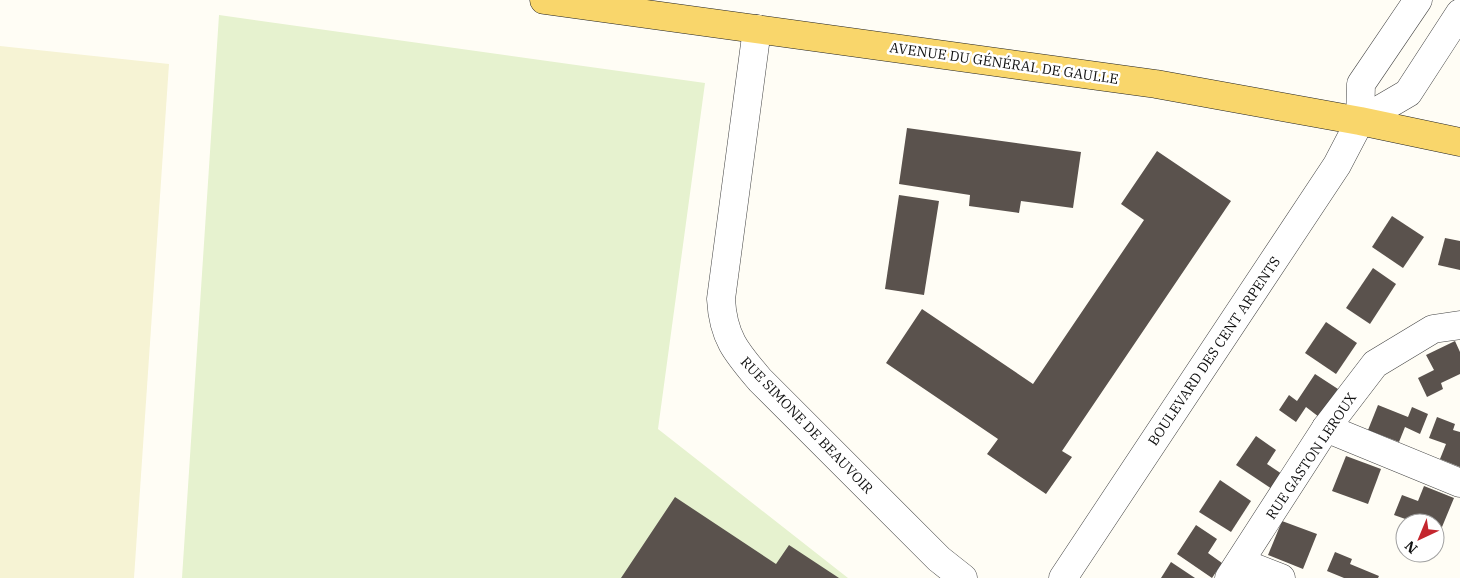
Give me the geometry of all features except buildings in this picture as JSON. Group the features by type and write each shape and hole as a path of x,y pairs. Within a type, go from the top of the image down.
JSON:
{"main road":[{"name":"AVENUE DU GÉNÉRAL DE GAULLE","path":"544,0 1156,84 1360,121 1460,142"}],"street":[{"name":"BOULEVARD DES CENT ARPENTS","path":"1063,578 1337,165 1360,121 1360,84 1418,0"},
{"path":"1360,121 1408,93 1460,12"},
{"name":"RUE SIMONE DE BEAUVOIR","path":"757,29 721,299 722,322 740,357 760,380 914,534 963,578"},
{"name":"RUE GASTON LEROUX","path":"1235,570 1326,428 1375,364 1433,329 1460,325"},
{"path":"1326,428 1460,483"},
{"path":"1235,570 1280,578"}],"shaded area":[{"path":"0,46 169,64 134,578 0,578"}],"green space":[{"path":"219,15 705,83 658,429 848,578 182,578"}]}
